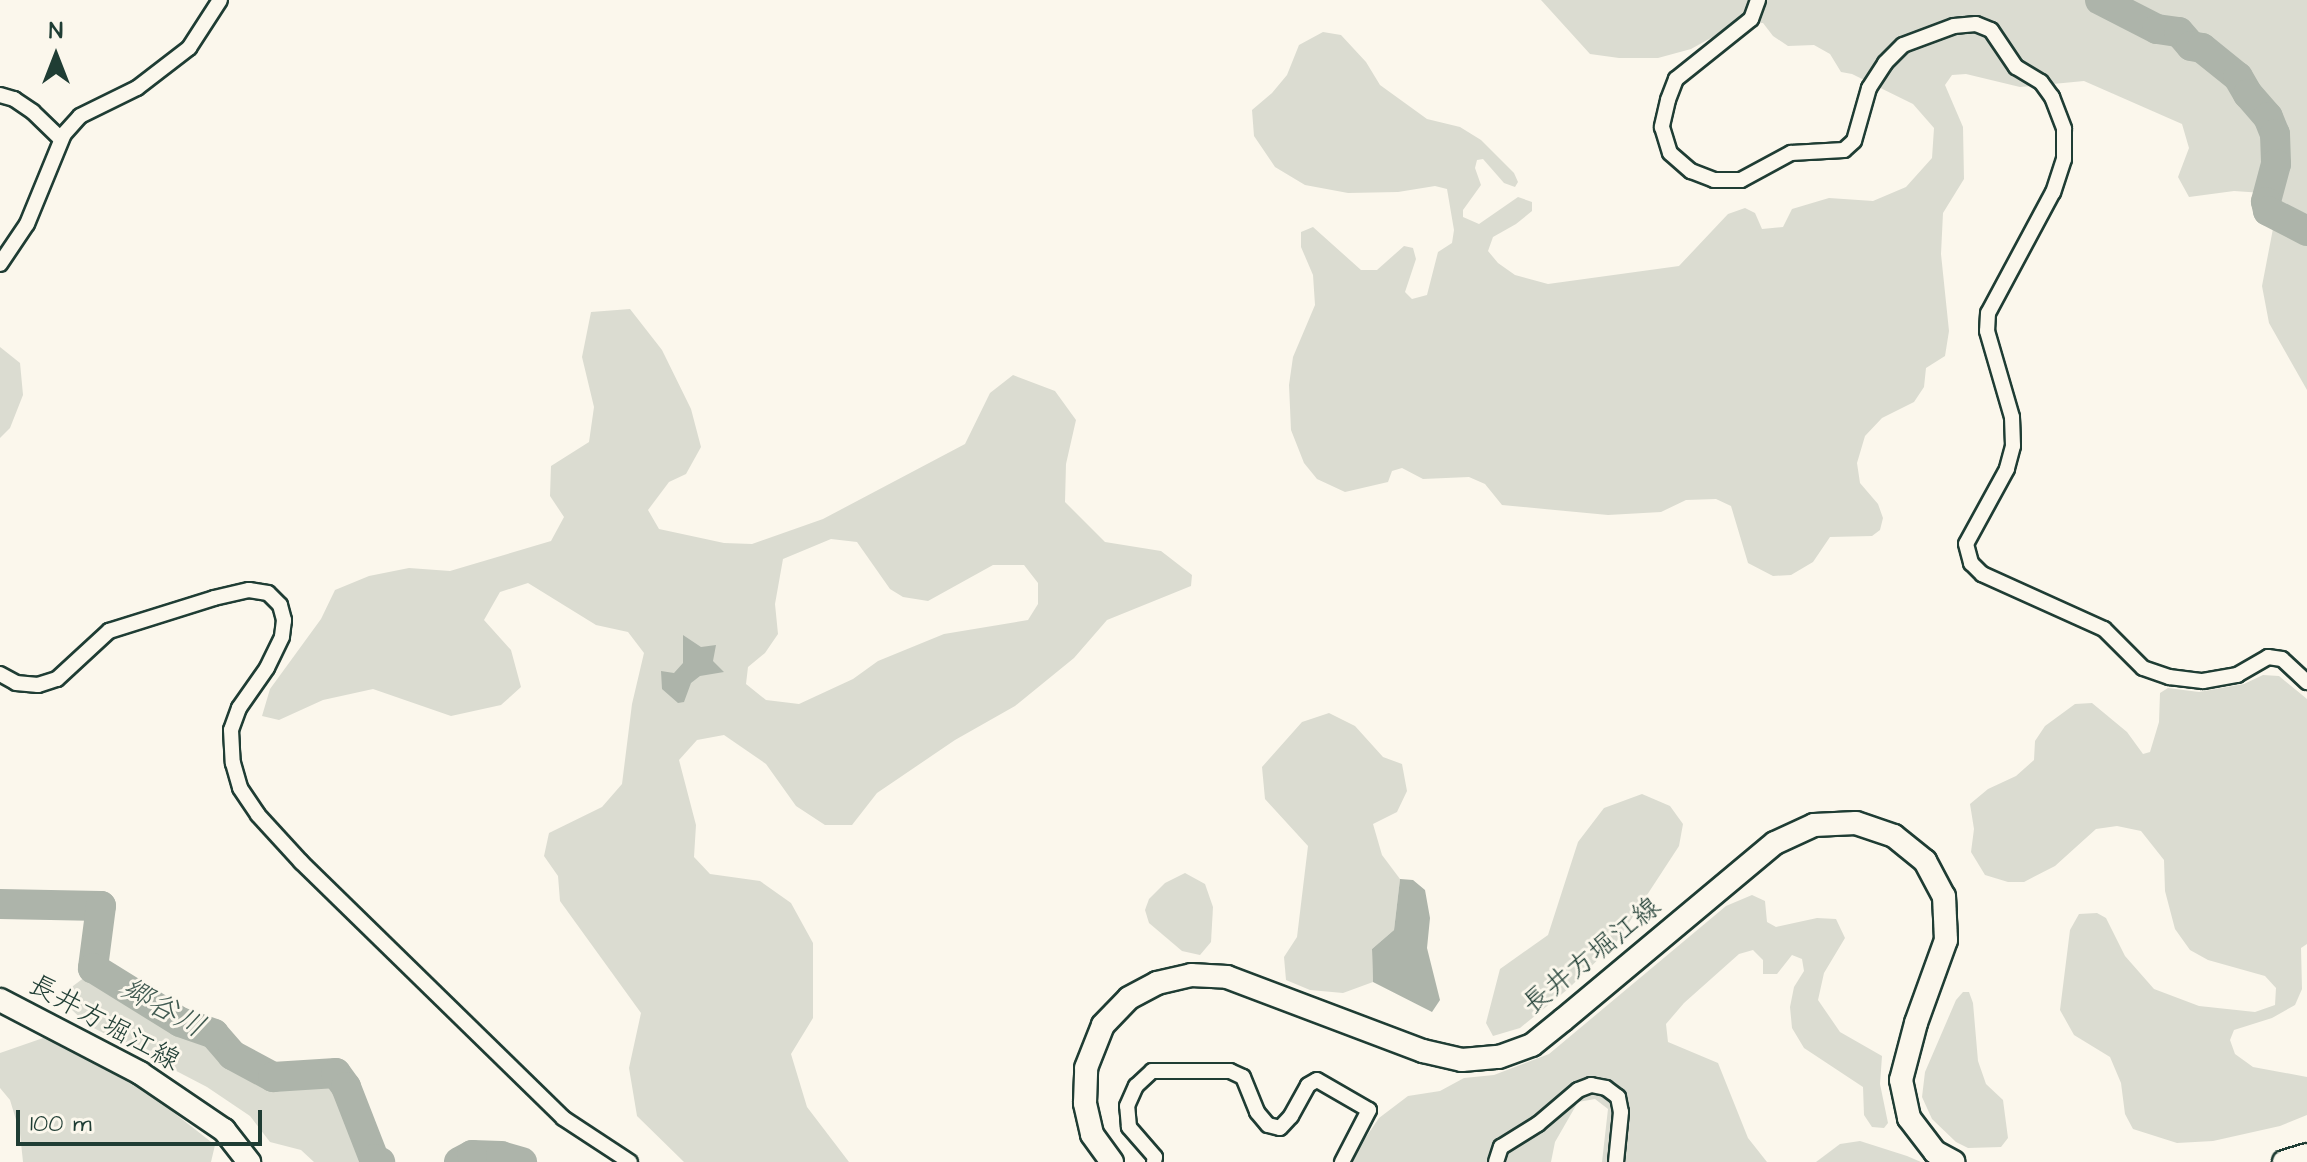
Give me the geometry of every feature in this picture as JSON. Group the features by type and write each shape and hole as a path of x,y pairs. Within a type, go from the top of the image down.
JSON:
{"main road":[{"name":"長井方堀江線","path":"1112,1162 1092,1134 1085,1103 1086,1068 1103,1025 1129,998 1157,983 1191,975 1227,977 1423,1051 1462,1060 1499,1057 1532,1045 1775,843 1814,825 1856,823 1894,836 1905,844 1925,861 1944,896 1946,940 1916,1023 1901,1080 1909,1118 1935,1152 1954,1162"},
{"name":"長井方堀江線","path":"0,1000 140,1073 224,1130 249,1162"},
{"path":"2284,1162 2307,1155"}],"street":[{"path":"0,264 27,224 61,139 80,116 137,88 189,48 220,0"},
{"path":"1758,0 1751,19 1676,79 1668,100 1662,127 1670,153 1691,171 1714,180 1741,180 1791,153 1844,150 1854,141 1869,88 1885,63 1903,45 1954,26 1976,24 1991,30 2016,67 2041,82 2052,97 2064,129 2064,159 2053,192 1988,313 1987,331 2012,417 2013,446 1995,492 1972,526 1966,544 1971,563 1982,574 2104,629 2143,668 2169,677 2203,681 2237,675 2268,657 2282,659 2307,682"},
{"path":"0,95 14,99 33,112 61,139"},
{"path":"0,674 16,683 38,685 57,679 109,631 214,598 249,590 268,593 280,605 284,620 282,637 267,668 239,708 231,730 233,763 240,788 258,815 301,862 563,1118 630,1162"},
{"path":"1154,1162 1155,1157 1129,1127 1127,1106 1136,1086 1152,1071 1230,1071 1243,1077 1257,1112 1268,1125 1280,1128 1291,1116 1308,1085 1317,1080 1369,1110 1342,1162"},
{"path":"1496,1162 1501,1147 1538,1124 1578,1090 1591,1085 1606,1088 1618,1097 1621,1112 1616,1162"}],"shaded area":[{"path":"1541,0 2307,0 2307,390 2269,323 2262,286 2276,213 2263,193 2234,191 2189,197 2178,177 2189,148 2182,124 2084,81 2020,87 1966,74 1952,75 1945,85 1963,127 1964,179 1943,213 1941,254 1949,331 1945,356 1926,368 1924,387 1914,402 1882,418 1865,436 1857,463 1860,483 1878,504 1883,518 1880,530 1872,536 1830,537 1813,562 1791,575 1773,576 1748,563 1731,506 1716,499 1686,500 1661,512 1608,515 1502,505 1485,484 1469,477 1423,479 1402,468 1392,471 1388,482 1345,492 1317,479 1304,463 1291,430 1289,385 1293,357 1315,305 1313,275 1301,247 1301,232 1313,227 1361,270 1377,270 1404,246 1413,248 1416,259 1405,292 1412,299 1427,295 1438,252 1452,243 1454,230 1447,189 1435,186 1398,192 1348,193 1305,185 1275,167 1254,136 1252,110 1287,75 1299,45 1323,32 1341,35 1366,62 1380,85 1427,119 1460,127 1481,140 1514,173 1518,182 1515,187 1504,183 1483,159 1477,160 1475,168 1481,185 1463,210 1463,217 1479,224 1518,197 1532,202 1532,211 1493,237 1488,251 1515,275 1548,284 1679,266 1728,214 1745,208 1755,213 1762,229 1783,227 1792,209 1829,198 1873,201 1906,187 1932,158 1934,128 1913,104 1852,74 1841,72 1830,54 1814,45 1788,46 1773,36 1763,23 1736,24 1691,49 1658,58 1619,58 1590,54"},
{"path":"630,309 662,350 691,409 701,447 686,474 669,482 648,510 659,529 724,543 752,544 823,519 965,444 990,393 1013,375 1055,391 1076,420 1066,464 1065,502 1105,542 1161,551 1192,575 1191,586 1107,620 1074,658 1015,706 955,740 877,793 852,825 825,825 796,806 766,764 724,735 697,740 679,760 696,825 694,857 710,874 760,881 791,903 813,943 813,1018 791,1054 807,1107 849,1162 684,1162 637,1116 629,1068 641,1013 560,901 558,876 544,856 549,833 602,807 622,784 632,704 644,653 628,632 596,625 528,583 500,592 484,620 511,650 521,687 501,705 451,716 373,689 323,700 279,720 262,716 270,689 321,619 335,590 369,576 409,568 450,571 551,541 564,517 550,496 551,466 589,442 594,407 582,357 591,312","holes":["831,539 857,542 890,589 903,597 928,601 993,565 1024,565 1038,583 1038,604 1028,620 944,634 878,661 853,679 799,704 766,700 746,684 748,667 765,653 778,634 775,604 783,559"]},
{"path":"0,347 20,363 23,395 10,428 0,438"},
{"path":"683,635 701,647 716,645 713,661 724,672 700,676 691,683 684,702 678,703 662,689 661,671 674,673 683,663"},
{"path":"2263,675 2279,676 2307,699 2307,944 2301,948 2302,989 2295,1005 2272,1018 2234,1030 2230,1040 2235,1054 2253,1067 2307,1077 2307,1115 2280,1126 2213,1141 2177,1143 2133,1129 2125,1114 2121,1083 2110,1057 2074,1035 2060,1010 2070,930 2079,914 2097,913 2106,918 2125,956 2154,989 2199,1006 2255,1012 2275,1005 2276,988 2265,976 2208,960 2190,950 2175,929 2165,891 2164,860 2141,831 2117,826 2096,829 2055,866 2024,882 2008,882 1985,875 1971,852 1974,829 1970,804 1988,789 2016,776 2034,760 2035,741 2045,726 2075,704 2092,703 2127,732 2143,754 2150,752 2159,722 2160,693 2168,688 2199,692 2244,684"},
{"path":"1329,713 1355,726 1383,757 1402,764 1407,791 1397,812 1373,824 1382,855 1400,879 1394,930 1372,949 1373,982 1343,993 1310,990 1286,980 1284,957 1297,937 1308,846 1265,799 1262,767 1302,722"},
{"path":"1642,794 1670,806 1683,824 1679,846 1617,941 1568,989 1520,1028 1493,1036 1486,1023 1500,969 1548,935 1578,842 1604,808"},
{"path":"1185,873 1205,884 1213,907 1211,942 1200,955 1182,951 1149,923 1145,910 1149,899 1165,883"},
{"path":"1400,879 1413,880 1425,890 1430,918 1427,948 1440,1000 1432,1012 1373,982 1372,949 1394,930"},
{"path":"1752,895 1765,901 1767,922 1776,927 1817,918 1836,919 1845,938 1824,973 1818,1000 1840,1032 1882,1056 1880,1084 1888,1123 1884,1128 1872,1127 1864,1115 1863,1087 1804,1048 1792,1028 1790,1007 1794,987 1804,971 1802,959 1792,955 1777,974 1763,974 1763,960 1753,950 1739,954 1684,1003 1666,1024 1668,1042 1718,1063 1748,1138 1767,1162 1602,1162 1608,1109 1595,1099 1578,1102 1555,1142 1551,1162 1349,1162 1379,1118 1408,1096 1440,1091 1464,1078 1494,1075 1549,1054 1726,906"},
{"path":"85,977 99,978 180,1025 212,1038 231,1057 272,1080 335,1077 374,1162 314,1162 301,1150 270,1142 250,1116 207,1087 88,1025 71,1009 67,998 73,986"},
{"path":"1963,992 1969,992 1973,1003 1978,1061 1986,1084 2003,1100 2008,1138 2001,1147 1968,1148 1956,1142 1932,1119 1922,1097 1925,1072 1956,1000"},
{"path":"46,1037 136,1083 215,1145 211,1162 23,1162 20,1133 10,1100 0,1088 0,1053"},
{"path":"1860,1141 1921,1162 1816,1162 1840,1144"}],"waterway":[{"path":"2100,0 2157,29 2179,32 2191,46 2202,48 2238,77 2268,117 2275,134 2276,164 2266,202 2268,211 2307,231"},
{"name":"郷谷川","path":"0,904 101,906 93,968 180,1022 214,1034 232,1055 273,1077 336,1073 346,1087 374,1159 380,1162"},
{"name":"郷谷川","path":"459,1162 472,1155 501,1156 522,1162"}]}
